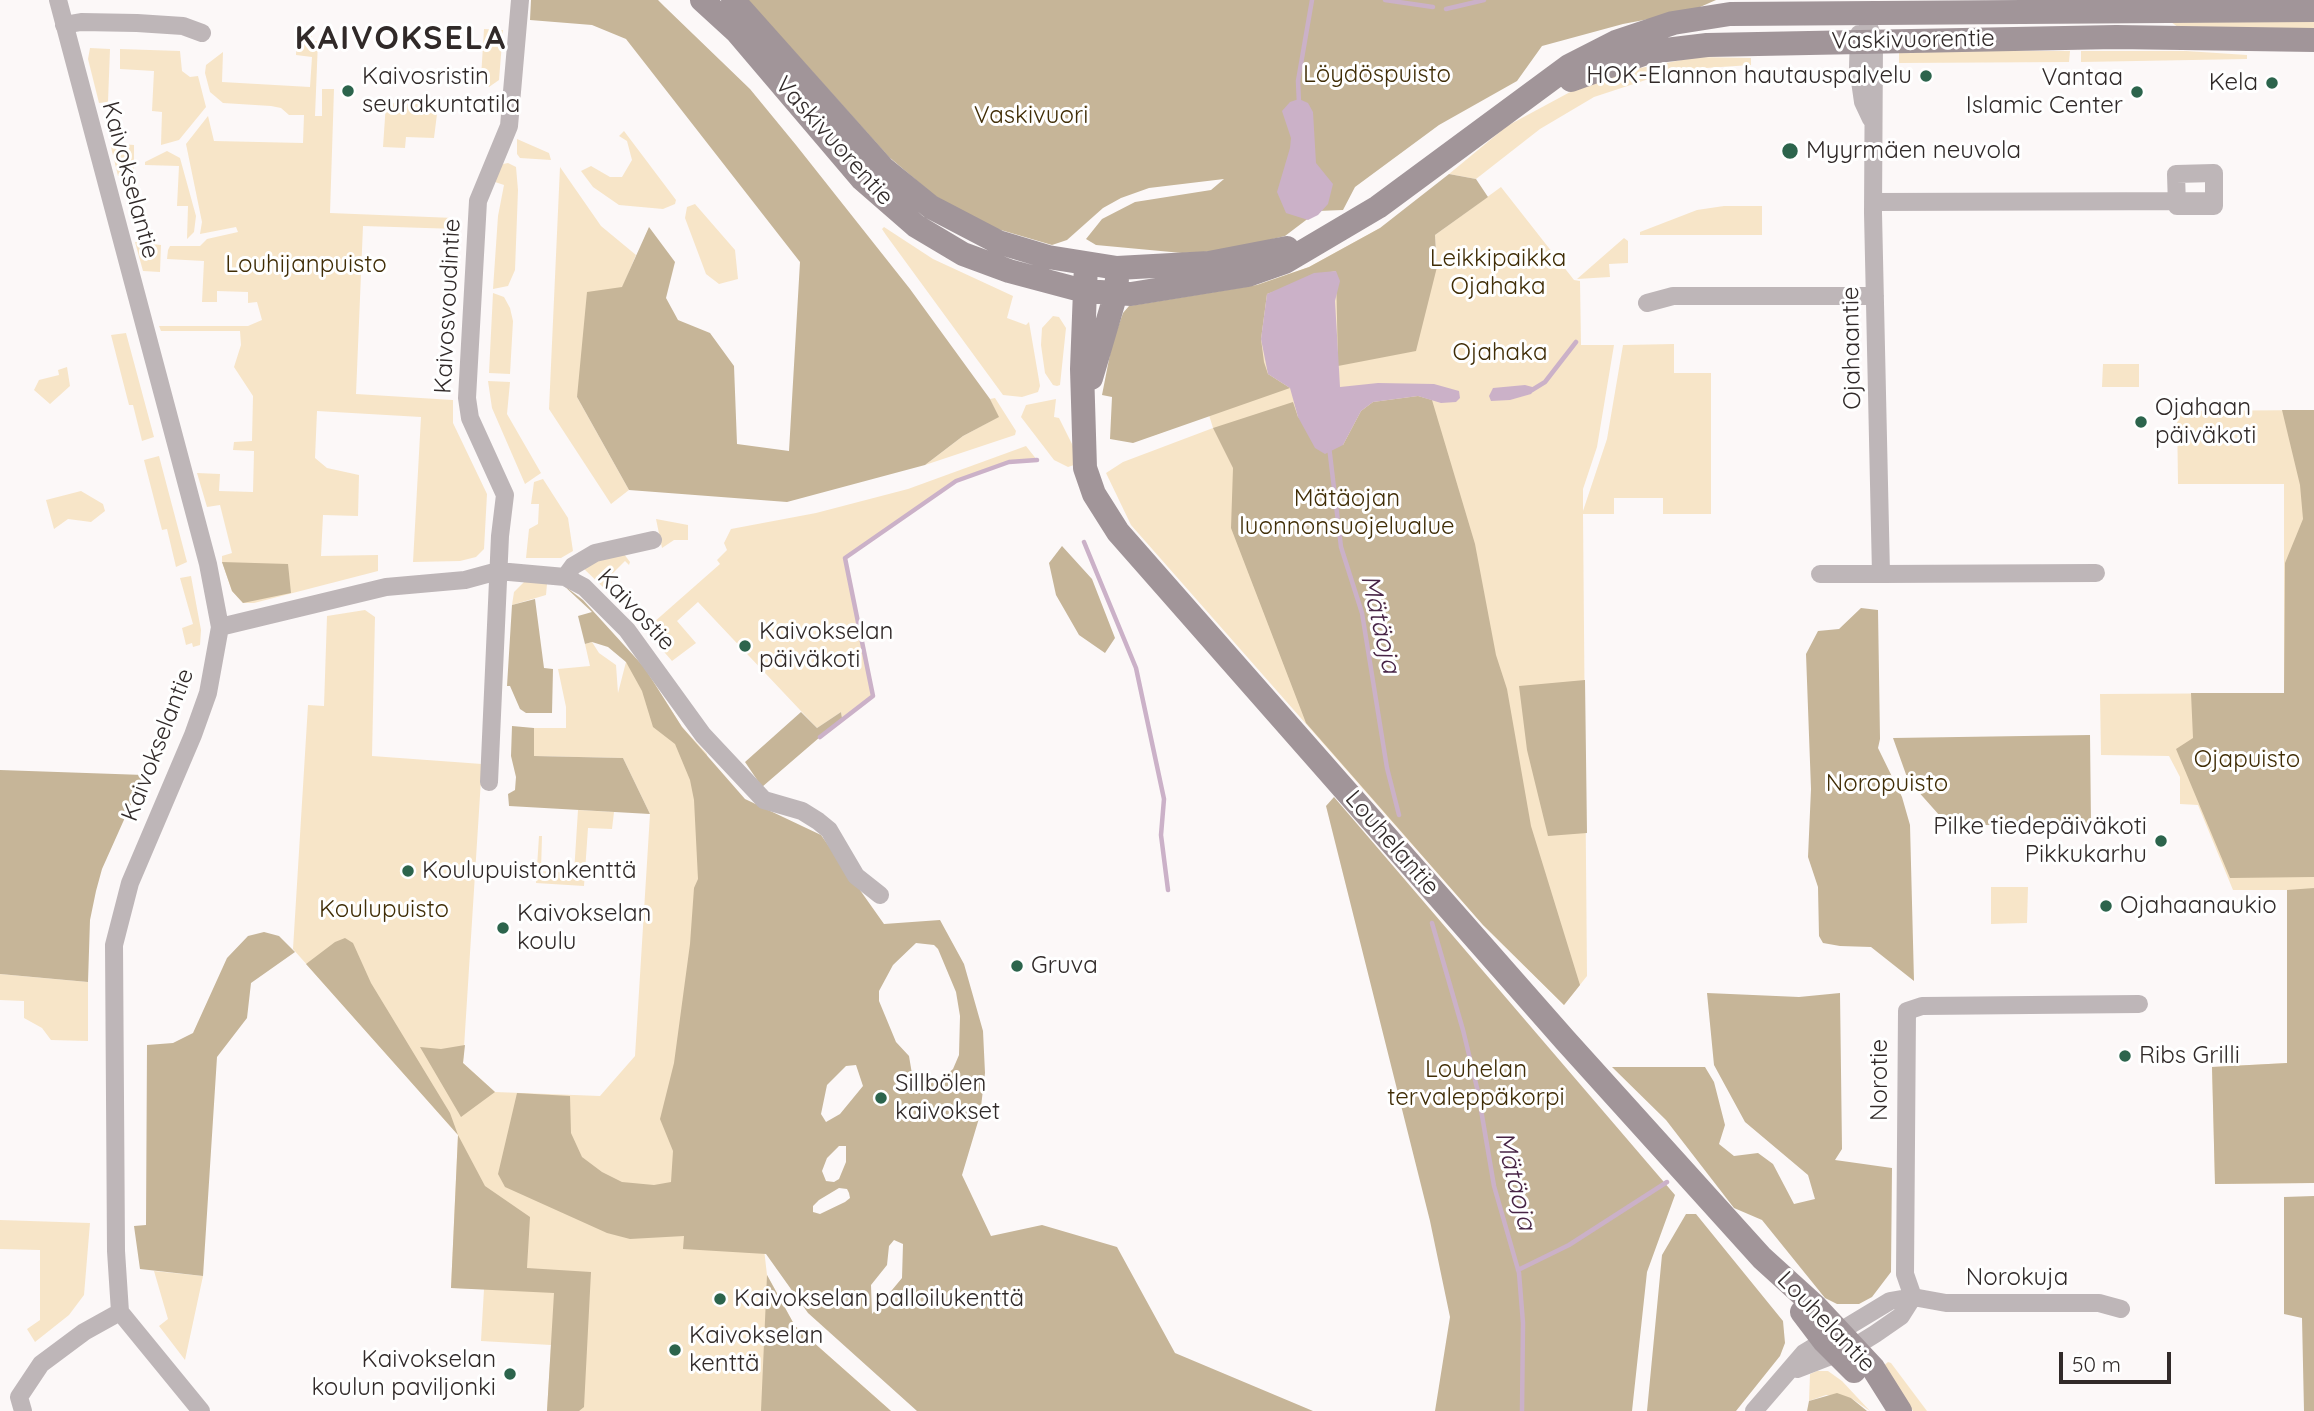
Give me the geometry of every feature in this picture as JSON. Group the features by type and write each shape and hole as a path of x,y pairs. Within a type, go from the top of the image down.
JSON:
{"main road":[{"name":"Vaskivuorentie","path":"702,0 737,32 862,179 916,226 964,254 1009,271 1084,291 1116,293 1178,288 1248,275 1285,262 1306,248 1337,234 1378,207 1569,66 1616,42 1673,23 1730,14 2131,6 2314,10"},
{"name":"Vaskivuorentie","path":"733,0 883,169 931,207 999,242 1086,264 1117,268 1175,267 1280,249 1306,248"},
{"path":"2131,6 2145,38"},
{"path":"2145,38 2156,6"},
{"name":"Vaskivuorentie","path":"1522,103 1578,76 1650,52 1707,44 2145,38 2314,40"},
{"name":"Louhelantie","path":"1086,264 1082,369 1085,468 1094,494 1118,532 1564,1040 1839,1344 1878,1374 1884,1390 1900,1411"},
{"name":"Louhelantie","path":"1084,399 1116,293 1117,268"}],"street":[{"name":"Kaivokselantie","path":"58,0 205,551 220,627 204,704 130,883 114,945 116,1251 120,1312"},
{"name":"Kaivosvoudintie","path":"489,782 498,571 505,495 470,418 467,398 478,201 509,126 520,0"},
{"name":"Ojahaantie","path":"1864,13 1866,41 1863,102 1872,121 1881,574"},
{"path":"64,24 81,22 162,25 185,27 202,33"},
{"path":"1873,202 2214,201 2214,173 2176,174 2176,201"},
{"path":"1647,303 1673,296 1875,296"},
{"path":"565,577 573,566 595,552 653,540"},
{"name":"Kaivostie","path":"220,627 366,590 465,580 498,571 565,577 592,594 626,630 702,735 764,800 802,811 818,821 829,831 856,876 880,895"},
{"path":"1820,574 2096,573"},
{"name":"Norotie","path":"1913,1297 1905,1274 1907,1011 1922,1006 2139,1003"},
{"path":"1754,1411 1804,1353 1839,1344 1901,1316 1913,1297"},
{"name":"Norokuja","path":"1913,1297 1946,1303 2099,1303 2122,1309"},
{"path":"23,1411 19,1397 41,1364 84,1332 120,1312 201,1411"}],"green space":[{"path":"531,0 658,0 750,89 796,145 910,289 990,399 999,417 963,436 925,465 787,502 629,490 577,397 587,292 622,287 649,227 675,262 666,298 678,320 710,333 734,366 737,444 789,451 800,262 626,39 592,25 530,20"},
{"path":"748,0 1716,0 1691,11 1623,24 1542,46 1517,81 1439,125 1355,187 1343,210 1318,211 1285,236 1224,251 1182,253 1096,245 1086,239 1102,219 1135,202 1211,190 1224,179 1149,188 1121,198 1103,208 1067,240 1052,245 994,228 935,196 889,157"},
{"path":"2314,20 2314,29 2182,30 2171,22"},
{"path":"484,29 503,30 499,80 489,87 481,78"},
{"name":"Louhijanpuisto","path":"297,30 312,31 312,41 318,41 315,116 322,116 322,89 334,89 330,213 454,218 457,224 457,229 363,226 356,394 453,400 453,423 487,494 484,549 476,557 460,561 413,562 421,417 317,411 315,458 327,468 359,475 358,516 323,515 321,556 378,555 378,571 254,603 243,603 232,591 222,562 222,556 232,553 220,505 207,507 197,473 220,474 219,491 253,492 254,451 233,450 234,442 252,441 253,396 234,367 241,345 240,331 161,331 159,326 248,326 262,320 257,302 248,303 248,292 217,291 217,302 202,302 204,261 167,259 168,250 170,246 200,246 207,239 238,232 236,227 200,234 202,222 186,144 208,116 214,141 303,143 304,115 289,115 281,108 271,106 223,103 210,92 205,73 206,65 223,52 222,82 310,87 312,57 296,55"},
{"path":"90,48 110,49 108,102 99,103 88,59"},
{"path":"120,49 180,51 182,71 190,77 198,76 206,107 179,140 161,145 162,112 152,111 154,71 120,69"},
{"path":"1899,51 2070,51 2069,62 1899,63"},
{"path":"2081,51 2186,51 2247,55 2247,59 2081,62"},
{"path":"1697,57 1751,58 1751,65 1676,70 1594,97 1540,129 1476,179 1449,174 1507,126 1572,91 1630,70"},
{"path":"386,103 423,104 423,112 437,114 434,138 406,137 405,148 383,147"},
{"path":"624,131 676,200 675,204 663,209 619,205 593,187 581,171 591,166 610,177 622,177 632,160 627,141 619,136"},
{"path":"517,139 549,153 551,160 520,158 517,154"},
{"path":"110,143 134,145 134,177 118,176"},
{"path":"167,151 180,158 196,216 194,232 187,239 188,206 177,206 179,166 145,165 145,162"},
{"path":"503,164 516,167 518,190 515,270 508,286 493,289 498,216 504,185 492,181"},
{"path":"560,167 601,226 636,255 577,397 629,490 611,504 549,409"},
{"path":"1449,174 1476,179 1488,197 1435,235 1437,267 1416,351 1338,366 1336,271 1331,272 1267,294 1261,339 1264,362 1268,374 1290,388 1133,443 1110,439 1112,397 1102,395 1112,344 1123,313 1129,306 1257,285 1309,267 1380,228"},
{"path":"1501,187 1574,280 1580,281 1581,345 1614,345 1597,447 1583,489 1583,511 1607,439 1623,345 1674,344 1674,373 1711,373 1711,514 1663,514 1663,498 1614,498 1614,514 1583,514 1587,976 1564,1005 1483,925 1131,525 1106,473 1123,462 1213,428 1209,415 1152,436 1217,292 1257,285 1309,267 1380,228 1437,267 1435,235"},
{"path":"695,204 735,250 738,279 719,284 706,274 685,218 687,207"},
{"path":"1724,206 1762,206 1762,235 1640,235 1640,232 1697,210"},
{"path":"884,227 933,259 1013,296 1007,318 1026,325 1029,322 1040,386 1038,392 1022,397 1003,395 886,235 882,229"},
{"path":"1624,238 1628,241 1628,263 1609,264 1610,277 1577,279"},
{"path":"135,242 161,245 160,272 143,271"},
{"path":"493,293 504,297 513,321 510,374 489,373"},
{"path":"1053,316 1059,317 1066,328 1060,385 1057,386 1053,385 1045,373 1041,345 1042,328"},
{"path":"126,333 154,437 142,441 133,405 129,405 111,335"},
{"path":"2103,364 2139,364 2139,387 2102,387"},
{"path":"67,367 70,386 50,404 34,390 39,380 59,375 58,370"},
{"path":"488,381 510,382 507,414 541,473 525,484 492,408"},
{"name":"Mätäojan luonnonsuojelualue","path":"1418,396 1432,400 1475,544 1496,655 1507,689 1531,826 1580,985 1564,1005 1483,925 1306,723 1231,528 1233,468 1213,428 1293,402 1298,417 1343,445 1361,411 1373,402"},
{"path":"995,398 1016,431 1015,435 925,465 963,436 998,417 990,399"},
{"path":"1056,399 1054,417 1059,418 1073,446 1074,465 1068,467 1054,460 1021,417 1026,405"},
{"path":"2282,410 2314,410 2314,877 2230,878 2176,749 2193,738 2191,693 2284,693 2285,563 2303,519 2300,485"},
{"name":"Ojapuisto","path":"2314,410 2314,1183 2215,1184 2212,1067 2287,1063 2287,890 2233,890 2198,805 2180,804 2180,777 2169,756 2101,755 2100,694 2284,693 2284,484 2178,484 2177,411"},
{"path":"1026,446 1037,460 1009,462 956,481 845,558 873,696 842,718 841,712 817,728 698,602 677,621 696,643 672,661 645,630 720,564 717,560 727,550 724,543 731,529 816,513 908,489"},
{"path":"159,456 187,562 176,567 167,529 162,530 144,460"},
{"path":"543,479 568,518 573,551 561,558 526,558 529,529 538,524 539,504 531,504 534,482"},
{"path":"81,491 103,504 105,511 91,522 68,519 54,529 46,500"},
{"path":"656,519 688,525 688,540 674,540 662,548"},
{"path":"1062,546 1092,579 1115,638 1105,653 1079,635 1056,595 1049,563"},
{"path":"624,554 630,562 629,565 625,561 608,578 612,583 605,589 582,567 585,563"},
{"path":"222,562 288,564 291,593 243,603 232,591"},
{"path":"191,576 201,630 200,645 193,647 192,643 186,645 182,628 193,624 180,578"},
{"path":"526,580 547,584 546,595 512,605 514,592"},
{"path":"562,584 583,600 644,667 682,727 745,799 821,835 884,924 940,920 964,964 983,1031 985,1073 980,1115 962,1175 991,1236 1042,1225 1117,1247 1175,1353 1313,1411 917,1411 808,1313 766,1254 683,1249 684,1236 630,1239 607,1233 505,1187 498,1174 517,1093 570,1096 571,1133 582,1157 602,1172 622,1182 654,1185 671,1182 673,1151 660,1119 674,1063 690,944 694,888 698,879 694,800 690,780 675,744 653,727 642,691 626,662 608,647 592,642 585,644 578,616 592,612","holes":["916,943 934,945 956,992 960,1016 959,1055 953,1069 937,1083 913,1080 909,1056 896,1042 879,1001 879,991 893,965","856,1065 863,1086 840,1114 826,1122 821,1114 827,1085 846,1066","839,1146 846,1146 846,1162 839,1179 834,1182 826,1181 822,1171 827,1158","839,1188 847,1189 849,1193 850,1198 845,1202 820,1214 813,1212 813,1206","894,1240 903,1244 902,1278 872,1314 871,1285 887,1265 889,1246"]},
{"path":"535,599 544,668 553,669 552,713 526,713 520,709 510,686 507,686 512,605"},
{"name":"Noropuisto","path":"1861,608 1878,610 1878,748 1902,797 1910,825 1914,981 1871,947 1823,943 1819,936 1818,887 1808,857 1811,789 1806,654 1818,631 1839,629"},
{"name":"Koulupuisto","path":"365,610 375,617 372,756 482,764 463,1063 495,1092 600,1096 635,1056 650,814 623,758 533,756 534,728 566,728 566,707 558,669 590,666 585,644 592,642 599,653 616,665 618,693 626,662 614,639 644,667 682,727 707,754 767,1275 795,1326 891,1411 547,1411 551,1345 481,1341 484,1289 451,1288 458,1135 293,949 308,705 324,706 327,616"},
{"path":"1585,680 1587,833 1548,836 1527,750 1519,686"},
{"path":"801,712 817,728 841,712 842,718 762,787 745,762"},
{"path":"512,726 534,728 534,756 623,758 650,814 509,806 508,794 515,790 516,777 511,756"},
{"path":"2090,735 2091,825 1948,825 1908,780 1893,738"},
{"path":"0,770 144,775 102,869 96,891 90,920 88,982 0,974"},
{"name":"Louhelan tervaleppäkorpi","path":"1334,797 1675,1195 1647,1272 1632,1411 1435,1411 1450,1317 1430,1221 1326,806"},
{"path":"578,810 614,812 612,829 588,828 584,886 536,883 539,836 542,836 541,871 574,873"},
{"path":"1991,887 2028,887 2027,923 1991,924"},
{"path":"2314,888 2314,1183 2215,1184 2212,1067 2287,1063 2287,890"},
{"path":"264,932 279,936 295,952 251,983 247,1018 217,1057 203,1276 140,1269 134,1226 146,1225 147,1045 173,1043 193,1033 227,958 248,936"},
{"path":"345,938 353,943 371,983 450,1113 458,1135 306,964 335,942"},
{"path":"0,974 88,982 88,1041 51,1040 42,1028 24,1018 24,1001 0,1000"},
{"path":"1707,993 1799,997 1840,993 1842,1149 1835,1160 1892,1168 1891,1272 1872,1297 1859,1304 1837,1304 1825,1298 1762,1220 1734,1208 1666,1120 1612,1067 1705,1067 1714,1082 1725,1125 1719,1144 1734,1156 1758,1153 1773,1164 1794,1204 1815,1199 1808,1175 1745,1122 1714,1065"},
{"path":"465,1045 463,1063 495,1092 461,1117 420,1047 441,1049"},
{"path":"458,1135 485,1186 530,1217 527,1268 591,1272 584,1407 579,1411 547,1411 554,1293 451,1288"},
{"path":"2314,1196 2314,1411 2304,1411 2302,1318 2284,1314 2284,1197"},
{"path":"1686,1214 1696,1214 1783,1321 1785,1343 1780,1356 1736,1411 1647,1411 1662,1255"},
{"path":"0,1220 90,1223 84,1295 69,1315 35,1342 27,1329 40,1320 40,1250 0,1249"},
{"path":"154,1271 203,1276 185,1360 159,1326 168,1319"},
{"path":"767,1275 795,1326 891,1411 761,1411"},
{"path":"1888,1362 1927,1411 1913,1411 1881,1368"},
{"path":"1828,1371 1842,1381 1870,1411 1851,1398 1826,1395 1809,1401 1810,1374"},
{"path":"1837,1393 1851,1398 1867,1411 1807,1411 1809,1401"}],"shaded area":[{"path":"1299,99 1308,103 1313,112 1316,163 1333,184 1328,204 1318,215 1308,220 1286,213 1277,192 1291,138 1282,111 1290,102"},
{"path":"1336,271 1340,281 1335,301 1340,387 1378,383 1434,384 1459,391 1460,398 1456,402 1441,403 1418,396 1373,402 1361,411 1343,445 1325,454 1315,448 1298,417 1290,388 1268,374 1261,339 1267,294 1314,273"},
{"path":"1525,385 1536,388 1531,394 1510,400 1491,401 1489,396 1493,388"}],"waterway":[{"name":"Mätäoja","path":"1299,103 1298,81 1312,0"},
{"path":"1385,0 1433,7"},
{"path":"1446,9 1484,0"},
{"path":"1532,390 1545,382 1576,342"},
{"name":"Mätäoja","path":"1329,446 1341,547 1362,613 1387,768 1399,815"},
{"path":"820,737 873,696 845,558 956,481 1009,462 1037,460"},
{"path":"1084,542 1136,668 1164,799 1161,835 1168,890"},
{"name":"Mätäoja","path":"1432,923 1463,1030 1478,1092 1494,1186 1519,1273 1523,1323 1522,1411"},
{"path":"1518,1270 1569,1245 1667,1182"}],"place":[{"name":"HOK-Elannon hautauspalvelu","path":"1926,76"},
{"name":"Kela","path":"2272,83"},
{"name":"Kaivosristin seurakuntatila","path":"348,91"},
{"name":"Vantaa Islamic Center","path":"2137,92"},
{"name":"Myyrmäen neuvola","path":"1790,151"},
{"name":"Ojahaan päiväkoti","path":"2141,422"},
{"name":"Kaivokselan päiväkoti","path":"745,646"},
{"name":"Pilke tiedepäiväkoti Pikkukarhu","path":"2161,841"},
{"name":"Koulupuistonkenttä","path":"408,871"},
{"name":"Ojahaanaukio","path":"2106,906"},
{"name":"Kaivokselan koulu","path":"503,928"},
{"name":"Gruva","path":"1017,966"},
{"name":"Ribs Grilli","path":"2125,1056"},
{"name":"Sillbölen kaivokset","path":"881,1098"},
{"name":"Kaivokselan palloilukenttä","path":"720,1299"},
{"name":"Kaivokselan kenttä","path":"675,1350"},
{"name":"Kaivokselan koulun paviljonki","path":"510,1374"}],"district":[{"name":"KAIVOKSELA","path":"401,39"}],"park label":[{"name":"Löydöspuisto","path":"1377,75"},
{"name":"Vaskivuori","path":"1031,116"},
{"name":"Leikkipaikka Ojahaka","path":"1498,273"},
{"name":"Ojahaka","path":"1500,353"}]}
